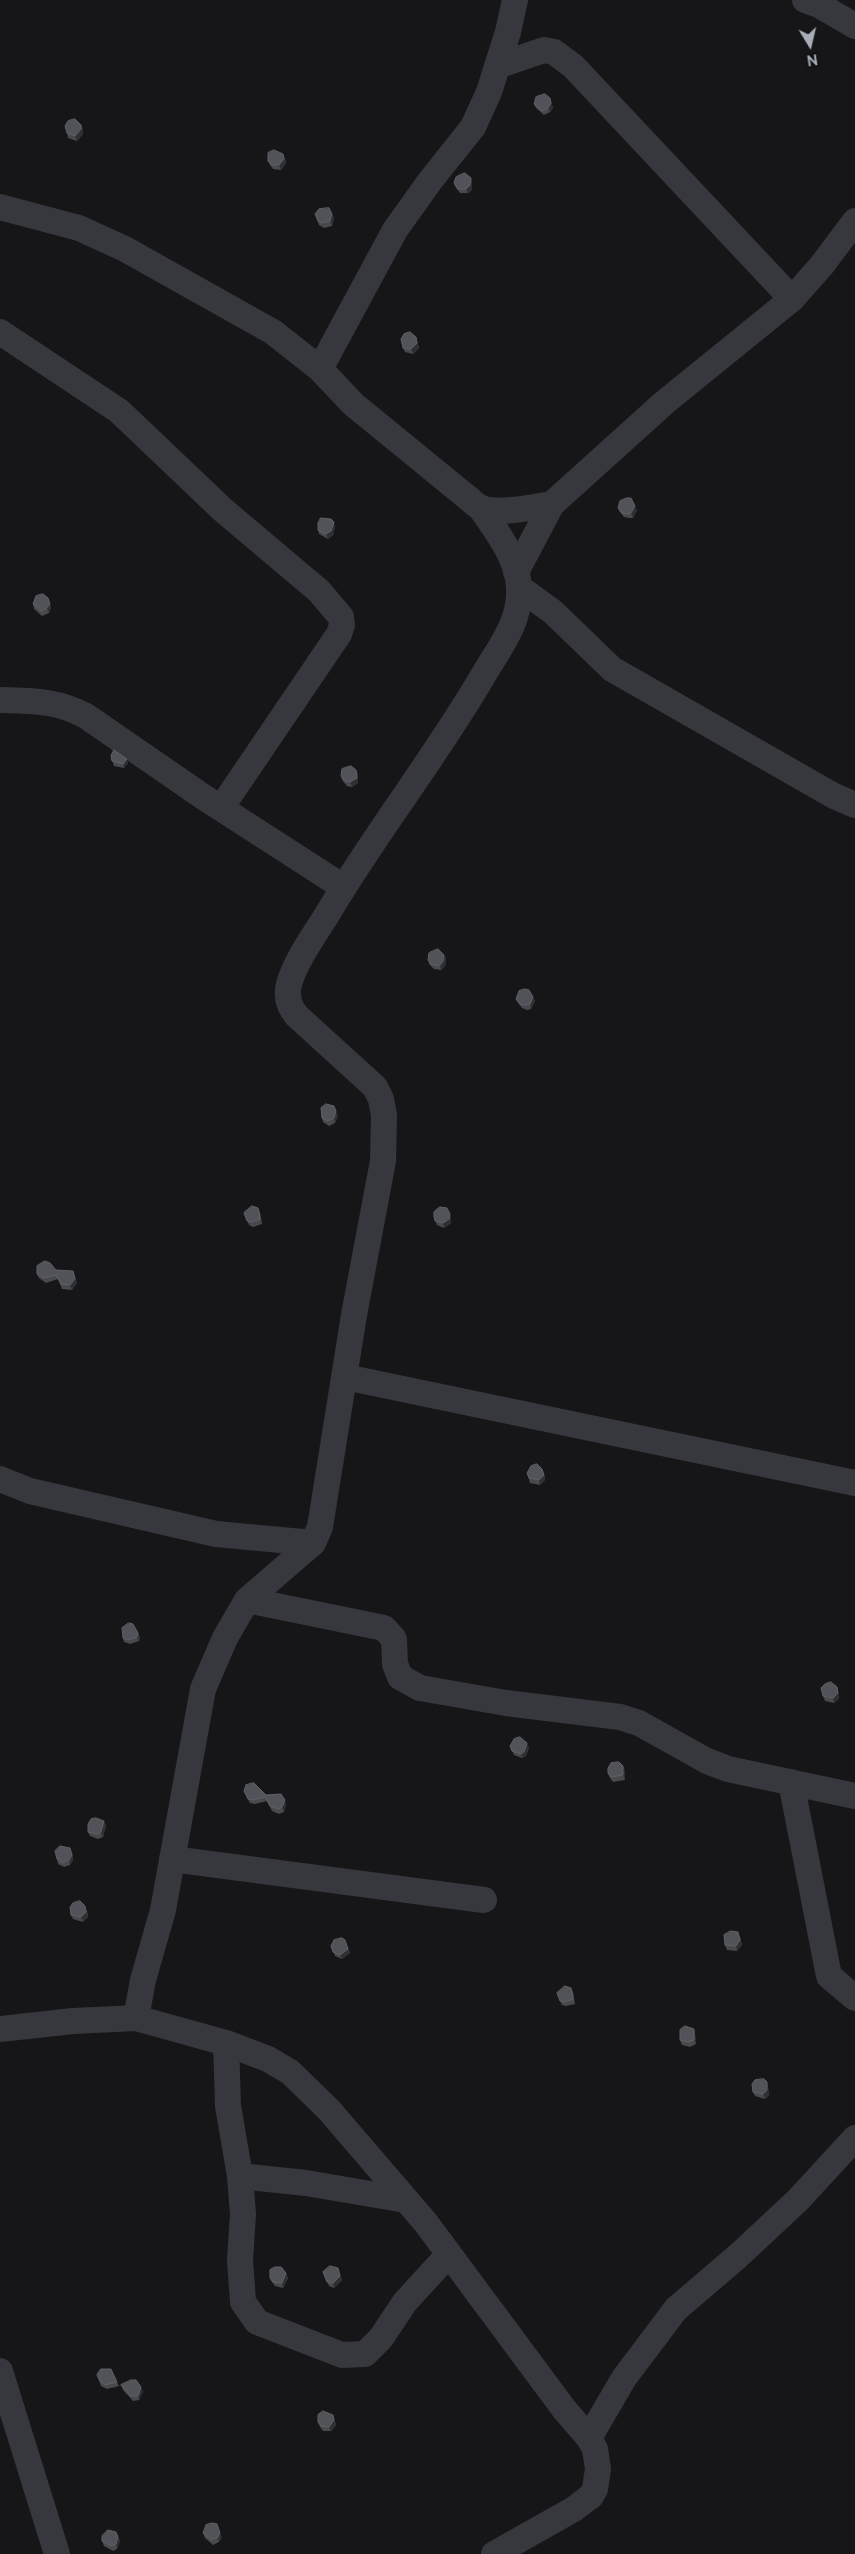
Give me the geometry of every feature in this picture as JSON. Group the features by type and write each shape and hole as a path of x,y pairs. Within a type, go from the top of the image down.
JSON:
{"street":[{"path":"320,369 395,230 430,180 473,127 489,92 515,0"},
{"path":"805,0 819,5 855,26"},
{"path":"497,66 544,50 554,52 572,66 792,299"},
{"path":"0,207 79,228 124,249 273,332 320,369 353,404 480,508 508,551 518,580 612,669 834,796 855,805"},
{"path":"136,2018 143,1980 163,1910 199,1720 202,1689 225,1638 246,1600 313,1543 320,1527 383,1161 384,1115 381,1098 375,1087 291,1009 288,998 289,985 295,971 343,887 453,728 514,623 518,580 552,504 665,402 792,299 822,266 855,221"},
{"path":"0,332 119,411 223,510 320,591 341,617 342,625 339,634 221,808"},
{"path":"480,508 490,510 530,508 552,504"},
{"path":"0,700 51,702 67,706 115,734 221,808 343,887"},
{"path":"345,1377 855,1483"},
{"path":"0,1480 30,1491 216,1534 313,1543"},
{"path":"246,1600 384,1628 394,1638 395,1664 400,1677 420,1688 506,1703 620,1717 639,1724 714,1764 855,1796"},
{"path":"791,1782 830,1976 855,1998"},
{"path":"172,1859 484,1900"},
{"path":"0,2029 73,2021 136,2018 226,2043 268,2059 290,2072 329,2110 406,2200 449,2254 596,2449 598,2469 595,2489 590,2496 574,2509 494,2554"},
{"path":"226,2043 228,2106 240,2176 243,2214 241,2292 246,2308 257,2322 342,2355 359,2356 370,2352 405,2302 449,2254"},
{"path":"589,2438 624,2378 658,2330 676,2309 745,2250 798,2200 855,2138"},
{"path":"240,2176 306,2183 406,2200"},
{"path":"0,2371 57,2554"}],"building":[{"path":"545,94 550,98 551,103 548,108 542,111 534,104 536,97"},
{"path":"75,119 81,125 81,129 75,136 67,133 65,126 68,121"},
{"path":"274,150 283,154 284,159 279,165 272,165 268,161 268,153"},
{"path":"465,173 471,178 470,185 466,189 458,189 454,183 456,177"},
{"path":"329,208 332,214 330,221 322,223 318,221 315,214 319,209"},
{"path":"410,332 416,337 417,343 411,349 403,348 401,339 404,334"},
{"path":"631,498 635,506 631,513 627,514 622,513 618,508 620,501"},
{"path":"321,518 331,519 334,522 331,531 326,534 318,530 318,523"},
{"path":"43,594 48,598 50,604 41,611 33,604 36,596"},
{"path":"114,750 127,759 123,764 112,761 111,756"},
{"path":"351,766 356,770 357,778 350,782 345,781 341,776 342,769"},
{"path":"438,949 444,955 443,961 440,965 432,965 428,960 429,953"},
{"path":"529,990 533,997 530,1004 525,1005 520,1004 516,999 519,991"},
{"path":"326,1104 334,1106 336,1111 334,1118 327,1121 322,1118 321,1108"},
{"path":"252,1206 258,1208 260,1219 251,1222 247,1221 244,1213"},
{"path":"440,1207 447,1208 450,1214 449,1219 443,1223 435,1221 434,1216 434,1212"},
{"path":"45,1261 50,1263 56,1270 73,1271 75,1279 70,1285 61,1284 56,1275 44,1278 37,1274 37,1266"},
{"path":"537,1464 542,1469 544,1475 539,1480 529,1478 527,1473 531,1466"},
{"path":"129,1623 133,1624 138,1633 137,1637 128,1640 123,1638 122,1628"},
{"path":"831,1682 837,1687 838,1693 833,1698 823,1696 821,1688"},
{"path":"520,1737 527,1743 524,1752 521,1754 512,1751 510,1746 514,1739"},
{"path":"619,1762 623,1766 623,1775 611,1777 608,1773 608,1768 611,1763"},
{"path":"254,1783 266,1795 281,1794 285,1800 282,1807 278,1809 270,1806 265,1797 253,1800 248,1799 244,1791 246,1785"},
{"path":"96,1818 104,1821 101,1832 97,1834 88,1832 88,1824 91,1819"},
{"path":"60,1846 70,1848 72,1855 69,1860 62,1863 57,1859 55,1851"},
{"path":"80,1901 85,1906 86,1912 81,1917 71,1915 70,1907 73,1903"},
{"path":"731,1931 738,1932 740,1940 736,1946 725,1945 724,1935"},
{"path":"342,1938 345,1940 348,1949 340,1955 333,1952 331,1946 334,1940"},
{"path":"565,1986 571,1988 573,1999 564,2002 560,2001 557,1993"},
{"path":"685,2026 694,2029 694,2040 688,2042 680,2040 680,2030"},
{"path":"764,2079 767,2082 767,2090 763,2094 753,2092 752,2084 755,2080"},
{"path":"330,2266 338,2268 340,2276 333,2283 327,2282 323,2272"},
{"path":"275,2267 281,2267 286,2273 282,2283 273,2282 270,2278 270,2270"},
{"path":"101,2369 111,2369 117,2382 105,2385 100,2381 97,2375"},
{"path":"131,2380 136,2380 141,2387 138,2396 131,2396 121,2385"},
{"path":"323,2411 333,2415 334,2420 329,2427 321,2426 318,2422 318,2415"},
{"path":"217,2524 220,2533 218,2537 211,2540 203,2533 206,2525"},
{"path":"108,2530 116,2532 118,2537 116,2544 111,2546 102,2541 102,2536"}]}
